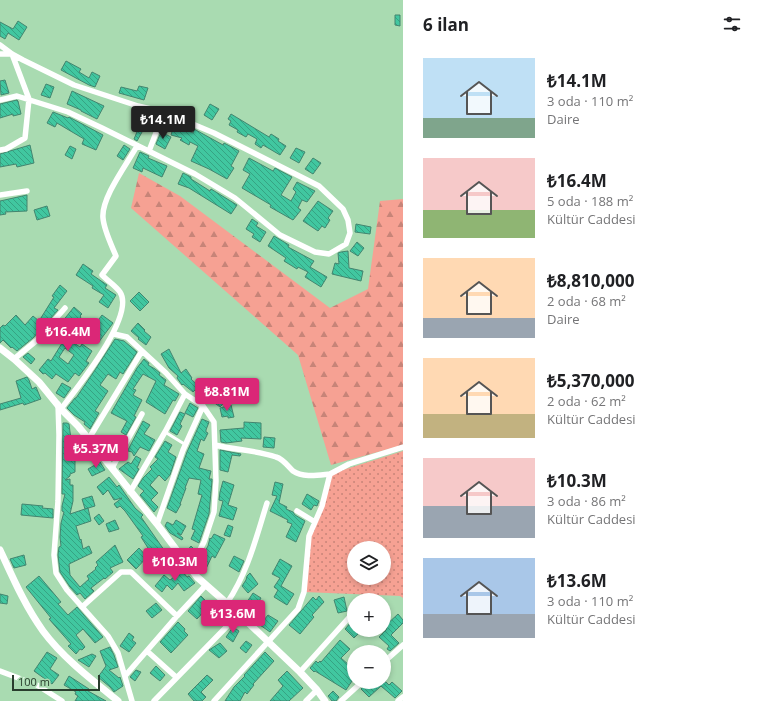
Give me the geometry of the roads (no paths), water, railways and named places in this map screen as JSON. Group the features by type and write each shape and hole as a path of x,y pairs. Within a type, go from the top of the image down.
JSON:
{"street":[{"path":"0,44 12,54 74,85 138,106 164,112 214,133 319,186 343,209 348,220 350,233 346,244 329,254 315,252 280,235 235,198 195,174 149,150 137,146 68,112 17,96 0,100"},
{"path":"0,54 12,54"},
{"path":"0,150 6,149 25,138 29,99 12,54"},
{"path":"149,150 164,112"},
{"path":"132,701 118,653 108,636 67,590 56,573 54,555 58,501 59,406 86,376 114,334 123,303 120,293 102,275 116,256 103,218 103,207 108,195 137,146"},
{"path":"0,195 27,191"},
{"path":"14,359 36,341 65,308"},
{"path":"114,334 127,337 166,373 185,394 203,406 214,422 216,481 214,512 204,542 190,569"},
{"path":"0,348 39,382 78,426 157,524 190,569 206,586 227,603 300,672 325,701"},
{"path":"88,440 142,351"},
{"path":"130,492 185,394"},
{"path":"157,524 186,445 203,406"},
{"path":"112,468 142,414"},
{"path":"215,445 255,451 278,458 295,472 309,475 330,474 349,464 403,447"},
{"path":"214,701 298,609 304,592 309,536 322,506 330,474"},
{"path":"227,603 238,587 252,552 267,503"},
{"path":"297,511 315,522"},
{"path":"0,550 25,602 43,631 72,663 118,701"},
{"path":"82,607 121,572 131,572 177,616"},
{"path":"125,676 177,616 206,586"},
{"path":"154,701 239,614"},
{"path":"300,672 347,620"},
{"path":"391,656 403,646"},
{"path":"147,651 176,677"},
{"path":"0,671 38,685 62,701"},
{"path":"340,701 354,689"},
{"path":"306,701 317,690"},
{"path":"398,701 403,697"}],"lane":[{"path":"165,432 186,445"}]}
